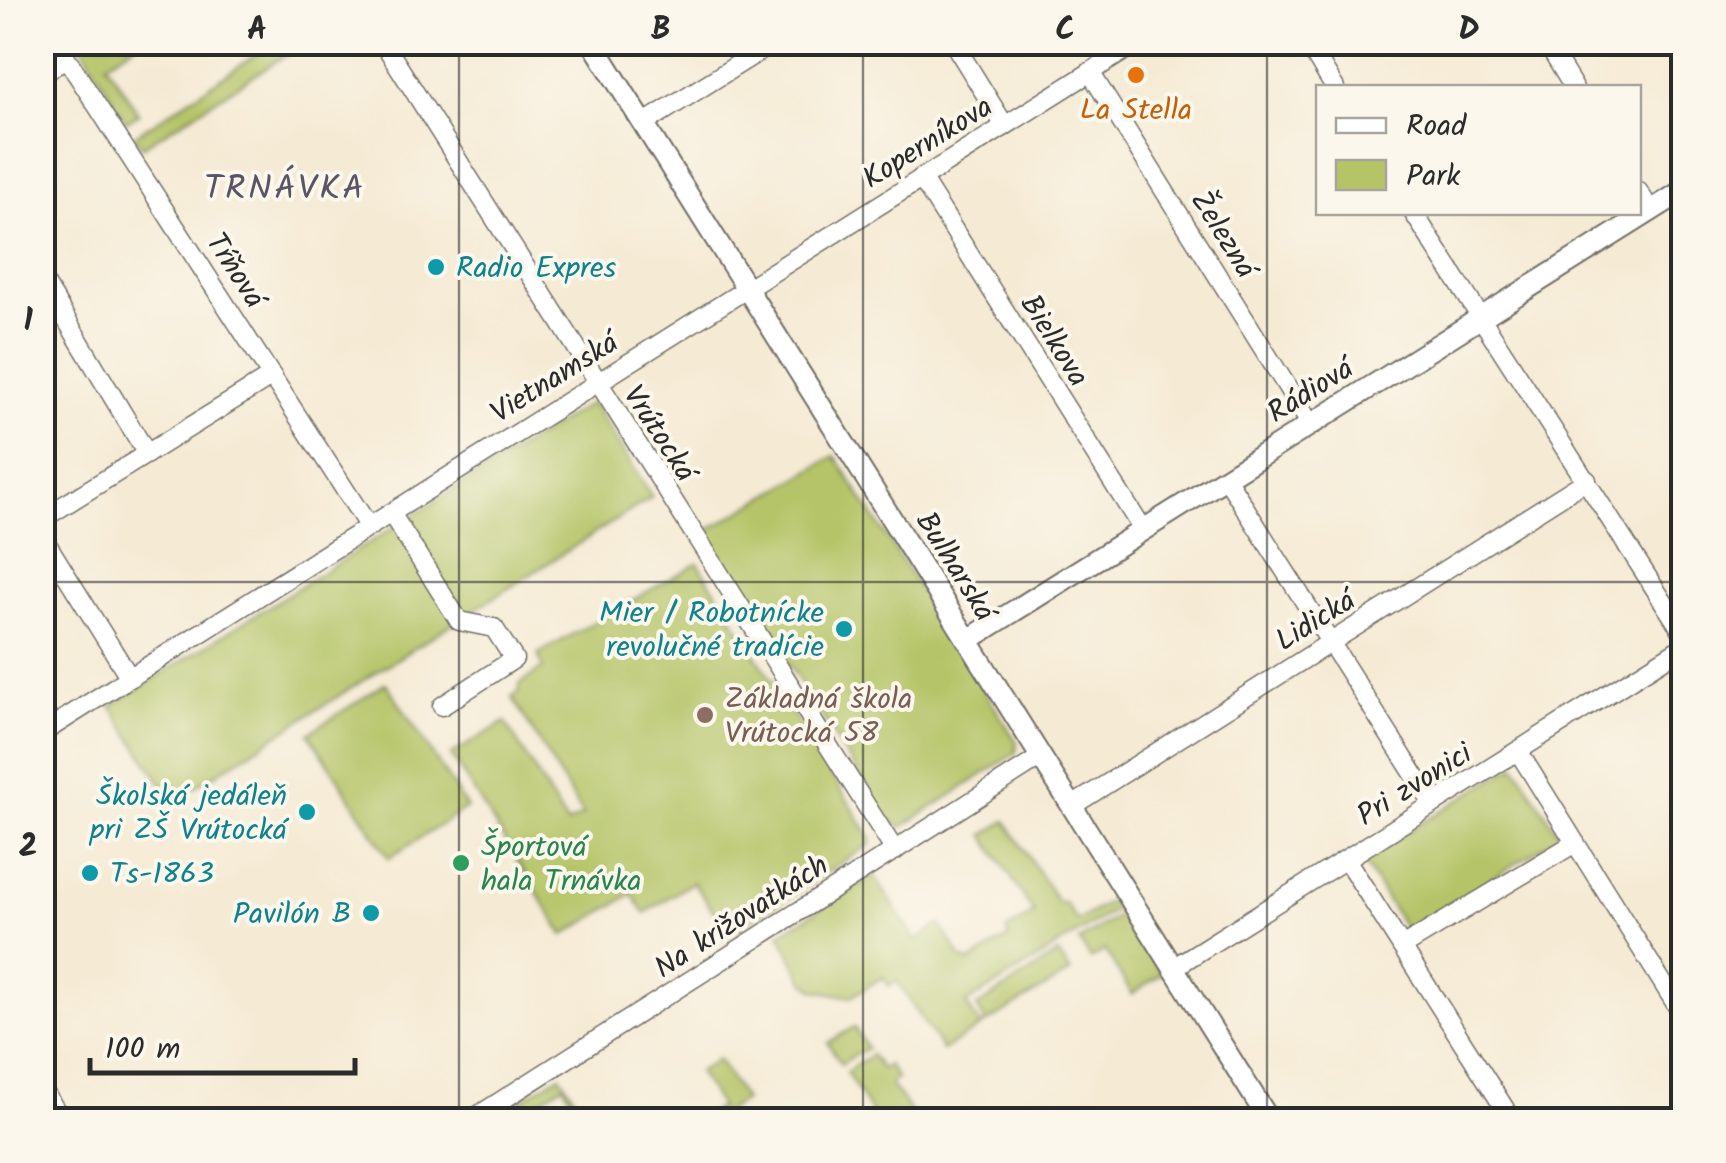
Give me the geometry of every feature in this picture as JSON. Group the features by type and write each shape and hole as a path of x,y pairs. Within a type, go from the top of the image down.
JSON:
{"street":[{"name":"Vrútocká","path":"383,42 895,850"},
{"name":"Bulharská","path":"592,42 1269,1120"},
{"path":"643,124 774,42"},
{"path":"953,42 1005,126"},
{"name":"Koperníkova","path":"746,288 1138,42"},
{"path":"1307,42 1333,85"},
{"path":"1546,42 1572,85"},
{"path":"42,76 61,50"},
{"name":"Tŕňová","path":"61,50 369,526"},
{"name":"Železná","path":"1090,72 1311,425"},
{"name":"Bielkova","path":"920,178 1143,530"},
{"name":"Rádiová","path":"968,640 1684,190"},
{"path":"1641,196 1651,211"},
{"path":"1415,215 1684,634"},
{"path":"42,279 148,454"},
{"name":"Vietnamská","path":"42,734 746,288"},
{"path":"42,519 272,376"},
{"path":"1226,478 1433,804"},
{"name":"Lidická","path":"1072,806 1587,480"},
{"path":"391,513 459,621 494,628 514,659 442,706"},
{"path":"42,536 130,678"},
{"name":"Pri zvonici","path":"1173,968 1684,646"},
{"path":"1518,750 1684,1018"},
{"name":"Na križovatkách","path":"472,1120 1041,757"},
{"path":"1402,947 1575,842"},
{"path":"1346,859 1512,1120"},
{"path":"42,1089 62,1120"}],"green space":[{"path":"275,42 304,43 142,147 134,136"},
{"path":"80,43 137,43 106,63 139,114 126,122"},
{"path":"592,402 652,497 173,801 111,706"},
{"path":"835,456 1017,742 1016,753 902,827 885,816 705,532"},
{"path":"698,563 870,836 871,844 730,935 693,882 645,913 632,894 564,935 451,755 505,722 567,824 583,815 512,697 519,693 520,684 543,668 538,654"},
{"path":"386,683 467,808 389,858 309,733"},
{"path":"1515,765 1560,836 1407,932 1362,860"},
{"path":"1006,821 1058,903 1065,903 1077,921 1114,899 1119,907 966,1004 981,1026 986,1022 977,1007 1058,954 1071,972 942,1050 897,981 889,986 883,977 851,997 815,990 804,981 780,934 874,875 916,941 940,924 962,959 970,962 1009,937 1006,931 1034,913 984,835"},
{"path":"1124,912 1162,974 1132,994 1105,950 1091,959 1079,941"},
{"path":"854,1027 867,1048 841,1064 828,1043"},
{"path":"871,1055 881,1069 888,1065 897,1079 890,1084 917,1120 876,1120 846,1072"},
{"path":"718,1059 744,1100 712,1120 699,1120 720,1107 698,1072"},
{"path":"560,1075 589,1120 584,1120 563,1085 530,1107 536,1118 517,1117 517,1103"}],"place":[{"name":"La Stella","path":"1136,75"},
{"name":"Radio Expres","path":"436,267"},
{"name":"Mier / Robotnícke revolučné tradície","path":"844,629"},
{"name":"Základná škola Vrútocká 58","path":"705,715"},
{"name":"Školská jedáleň pri ZŠ Vrútocká","path":"307,812"},
{"name":"Športová hala Trnávka","path":"461,863"},
{"name":"Ts-1863","path":"90,873"},
{"name":"Pavilón B","path":"371,913"}],"district":[{"name":"TRNÁVKA","path":"285,187"}]}
